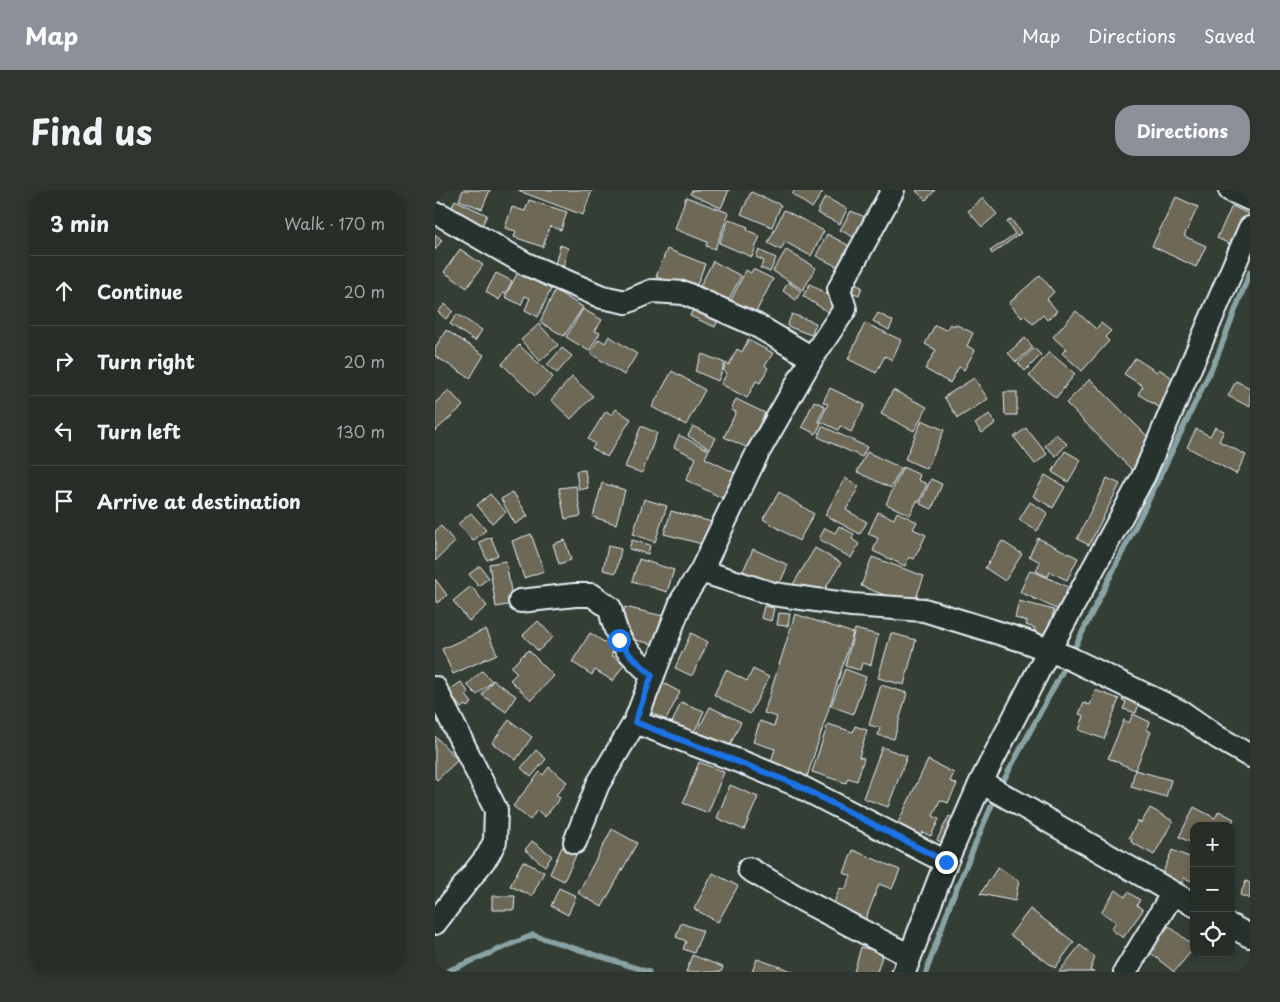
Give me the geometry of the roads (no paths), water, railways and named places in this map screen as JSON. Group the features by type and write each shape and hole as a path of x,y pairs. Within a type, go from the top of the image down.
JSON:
{"street":[{"path":"575,842 598,784 635,722 682,600 701,571 757,454 812,358 845,309 839,289 893,190"},
{"path":"1229,190 1250,199"},
{"path":"435,214 526,264 602,297 626,302 652,292 684,293 756,324 812,358"},
{"path":"749,869 907,964 946,862 981,782 1049,650 1144,475 1250,228"},
{"path":"701,571 773,594 852,605 924,610 1049,650 1183,713 1217,737 1250,756"},
{"path":"520,601 592,595 610,608 619,640 629,654 652,675"},
{"path":"435,688 496,810 495,841 488,855 435,923"},
{"path":"635,722 795,784 946,862"},
{"path":"981,782 1190,903"},
{"path":"1125,972 1173,893"},
{"path":"1235,928 1250,936"}],"waterway":[{"path":"1071,655 1217,357 1250,272"},
{"path":"1000,787 1067,663"},
{"path":"926,972 952,899 996,795"},
{"path":"445,972 533,935 649,972"},
{"path":"435,971 441,972"}]}
